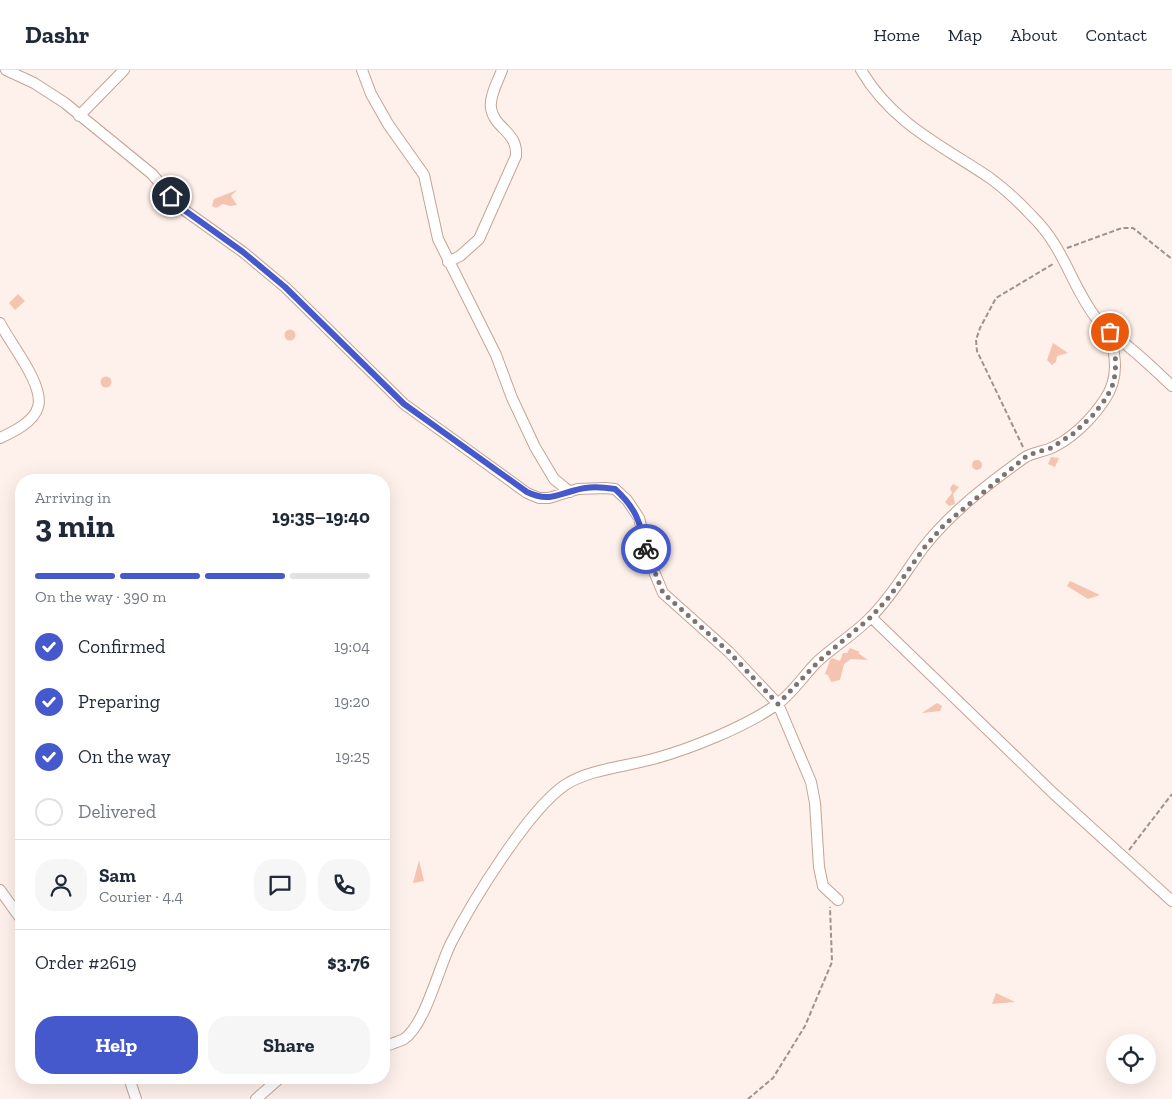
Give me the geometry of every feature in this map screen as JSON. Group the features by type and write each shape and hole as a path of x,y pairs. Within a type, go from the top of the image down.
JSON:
{"street":[{"path":"6,70 66,103 152,174 180,207 243,252 285,287 404,404 527,492 539,498 550,498 570,492 605,488 615,489 627,500 639,518 650,562 663,593 729,652 778,704 811,782 819,868 823,886 834,898"},
{"path":"80,116 124,70"},
{"path":"362,70 371,94 388,124 424,175 438,239 496,355 512,398 535,447 554,478 570,492"},
{"path":"448,262 460,256 479,239 516,156 517,147 513,138 499,125 491,109 494,92 502,70"},
{"path":"860,70 869,85 891,110 918,133 992,179 1050,234 1092,312 1110,332 1172,386"},
{"path":"0,323 28,368 39,396 38,407 30,418 16,430 0,438"},
{"path":"390,1044 405,1038 417,1023 431,997 440,965 487,883 533,817 564,786 589,774 680,751 735,728 778,704 820,660 871,617 890,596 924,548 944,525 1028,455 1051,448 1074,433 1094,414 1107,397 1114,382 1116,362 1110,332"},
{"path":"871,617 953,699 1172,901"},
{"path":"0,890 15,911"},
{"path":"132,1084 136,1099"},
{"path":"256,1099 273,1084"}],"path":[{"path":"1028,455 977,351 976,340 996,298 1062,254 1094,236 1122,228 1133,228 1172,259"},
{"path":"1124,857 1172,794"},
{"path":"748,1099 773,1078 805,1026 832,962 834,898"}],"building":[{"path":"237,190 231,196 237,205 223,204 216,208 212,206 214,199"},
{"path":"18,294 25,301 15,310 9,303"},
{"path":"288,330 292,330 295,335 294,339 288,340 285,337 285,333"},
{"path":"1053,343 1068,353 1057,356 1056,362 1052,365 1047,360"},
{"path":"106,376 112,382 106,388 100,382"},
{"path":"1051,457 1059,458 1055,467 1048,464"},
{"path":"975,460 979,460 982,465 981,469 975,470 972,467 972,463"},
{"path":"953,484 959,487 953,494 955,504 949,506 945,502 952,493 950,488"},
{"path":"1070,581 1100,595 1088,599 1067,586"},
{"path":"850,648 860,652 858,653 868,660 851,659 844,664 840,680 831,682 828,675 825,674 830,660 832,658 840,661 843,653 847,653"},
{"path":"937,703 942,706 940,711 922,713"},
{"path":"419,860 424,881 413,883"},
{"path":"996,993 1015,1002 992,1004"}],"way so far":[{"path":"646,549 663,593 729,652 778,704 820,660 871,617 890,596 924,548 944,525 970,501 1028,455 1051,448 1074,433 1094,414 1107,397 1114,382 1116,362 1110,332"}],"route":[{"path":"171,196 180,207 243,252 285,287 333,332 404,404 527,492 539,498 550,498 578,489 615,489 627,500 639,518 646,549"}]}
